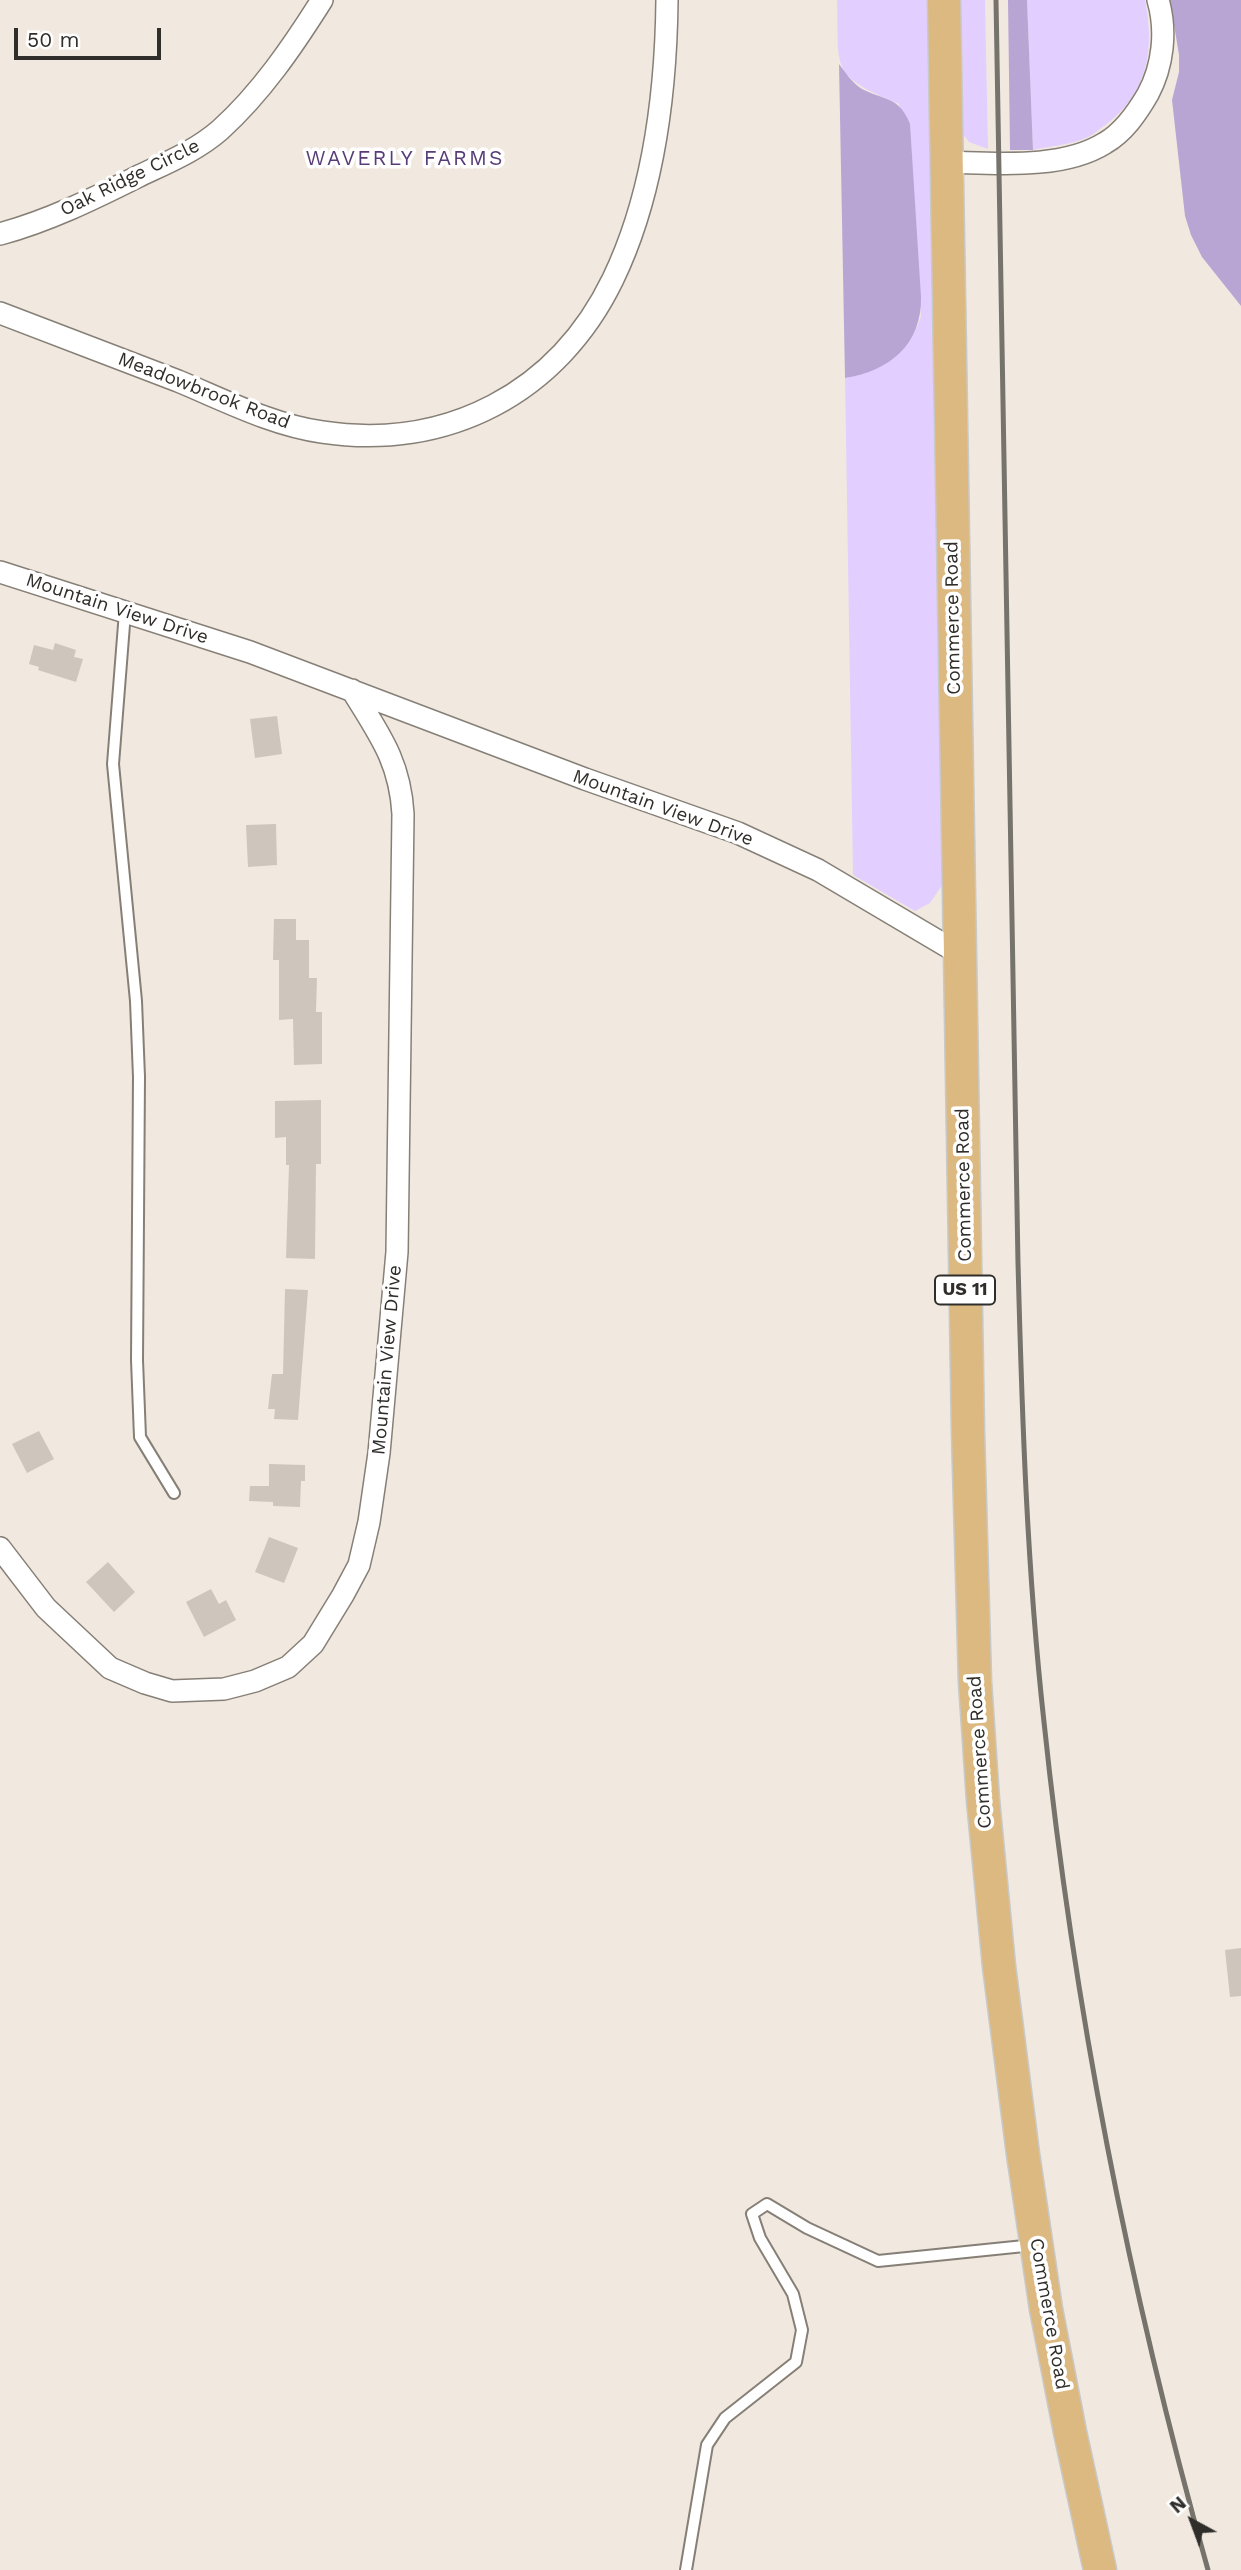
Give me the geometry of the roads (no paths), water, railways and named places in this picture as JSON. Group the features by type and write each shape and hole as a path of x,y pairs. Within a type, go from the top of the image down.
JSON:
{"main road":[{"name":"Commerce Road","path":"944,0 968,1474 975,1682 999,1966 1037,2245 1070,2432 1100,2570"}],"street":[{"name":"Oak Ridge Circle","path":"0,234 35,224 99,196 189,152 218,132 268,77 322,0"},
{"name":"Meadowbrook Road","path":"0,313 264,416 314,431 388,436 432,429 481,413 525,386 563,352 586,324 613,280 639,205 655,137 666,56 667,0"},
{"path":"946,162 1015,164 1047,161 1104,144 1130,121 1155,80 1163,41 1163,22 1158,0"},
{"name":"Mountain View Drive","path":"0,572 250,652 483,741 738,833 817,870 960,954"},
{"name":"Mountain View Drive","path":"0,1548 52,1615 110,1668 145,1684 185,1692 211,1691 242,1685 288,1667 313,1644 359,1565 365,1545 377,1465 397,1252 403,814 398,775 352,690"}],"lane":[{"path":"125,612 113,764 136,1000 139,1077 137,1360 140,1437 174,1493"},
{"path":"686,2570 707,2445 725,2418 796,2362 802,2330 793,2294 760,2238 752,2214 767,2204 807,2228 878,2261 1037,2245"}],"railway":[{"path":"996,0 1018,1263 1033,1607 1056,1829 1071,1936 1108,2149 1154,2361 1208,2570"}],"district":[{"name":"WAVERLY FARMS","path":"405,159"}]}
